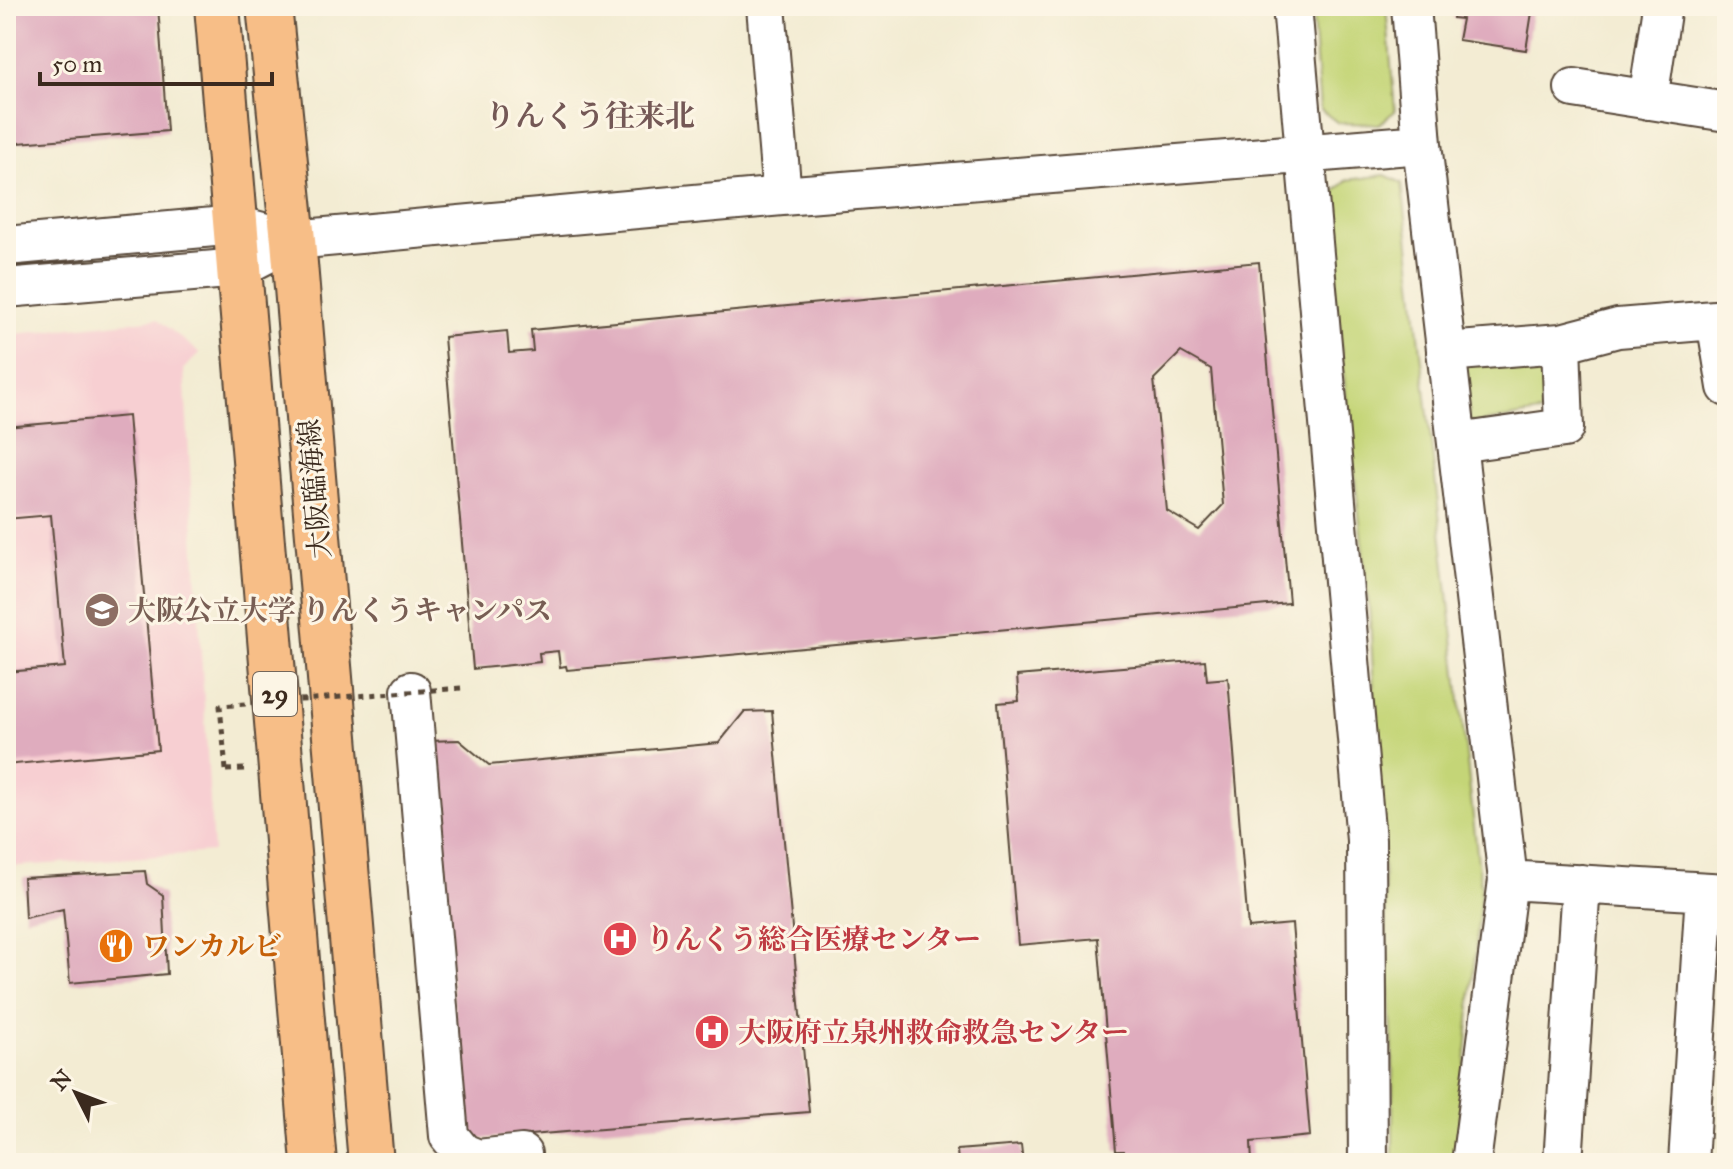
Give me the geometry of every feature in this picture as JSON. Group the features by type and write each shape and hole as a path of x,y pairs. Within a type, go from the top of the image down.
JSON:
{"main road":[{"name":"大阪臨海線","path":"217,6 314,1163"},
{"name":"大阪臨海線","path":"269,6 293,240 371,1163"}],"street":[{"path":"766,6 782,196"},
{"path":"1292,6 1366,840 1368,1163"},
{"path":"1411,6 1422,144 1508,880 1471,1163"},
{"path":"1648,100 1662,6"},
{"path":"1574,88 1727,112"},
{"path":"6,246 236,225 293,240 782,196 1422,144"},
{"path":"6,288 239,268 293,240"},
{"path":"1446,352 1561,343 1618,328 1722,320 1727,387"},
{"path":"1457,443 1564,428 1561,343"},
{"path":"411,691 449,1136 463,1153 478,1159 522,1154 522,1163"},
{"path":"1508,880 1716,893 1688,1163"},
{"path":"1563,1163 1581,884"}],"path":[{"path":"248,769 226,770 220,706 462,688"}],"shaded area":[{"name":"大阪公立大学 りんくうキャンパス","path":"157,319 200,353 184,369 213,852 6,867 6,335"}],"green space":[{"path":"1312,6 1386,6 1395,111 1379,124 1338,123 1320,109"},
{"path":"1385,175 1402,183 1481,888 1456,1163 1393,1163 1393,1053 1370,616 1325,201 1347,180"},
{"path":"1463,358 1547,358 1552,411 1470,424"}],"building":[{"path":"6,6 158,6 167,131 6,144"},
{"path":"1455,6 1533,6 1526,50 1458,40 1462,19 1453,18"},
{"path":"1259,262 1289,603 567,670 566,666 560,667 558,651 539,653 540,662 473,669 444,337 507,331 509,353 533,351 531,330","holes":["1181,352 1211,369 1223,505 1199,530 1167,511 1154,379"]},
{"path":"128,416 158,750 6,765 6,672 65,667 51,515 6,519 6,427"},
{"path":"1205,660 1207,680 1228,678 1248,928 1292,924 1310,1136 1251,1142 1252,1163 1125,1163 1124,1151 1116,1151 1098,938 1018,945 998,703 1019,701 1017,676"},
{"name":"りんくう総合医療センター","path":"772,711 809,1112 467,1140 428,741 459,740 489,765 719,743 744,712"},
{"name":"ワンカルビ","path":"145,871 147,884 163,895 167,974 70,983 63,909 25,918 23,878"},
{"path":"1021,1145 1023,1163 958,1163 957,1150"}],"place":[{"name":"大阪公立大学 りんくうキャンパス","path":"102,610"},
{"name":"りんくう総合医療センター","path":"620,939"},
{"name":"ワンカルビ","path":"116,946"},
{"name":"大阪府立泉州救命救急センター","path":"712,1032"}],"district":[{"name":"りんくう往来北","path":"590,116"}]}
